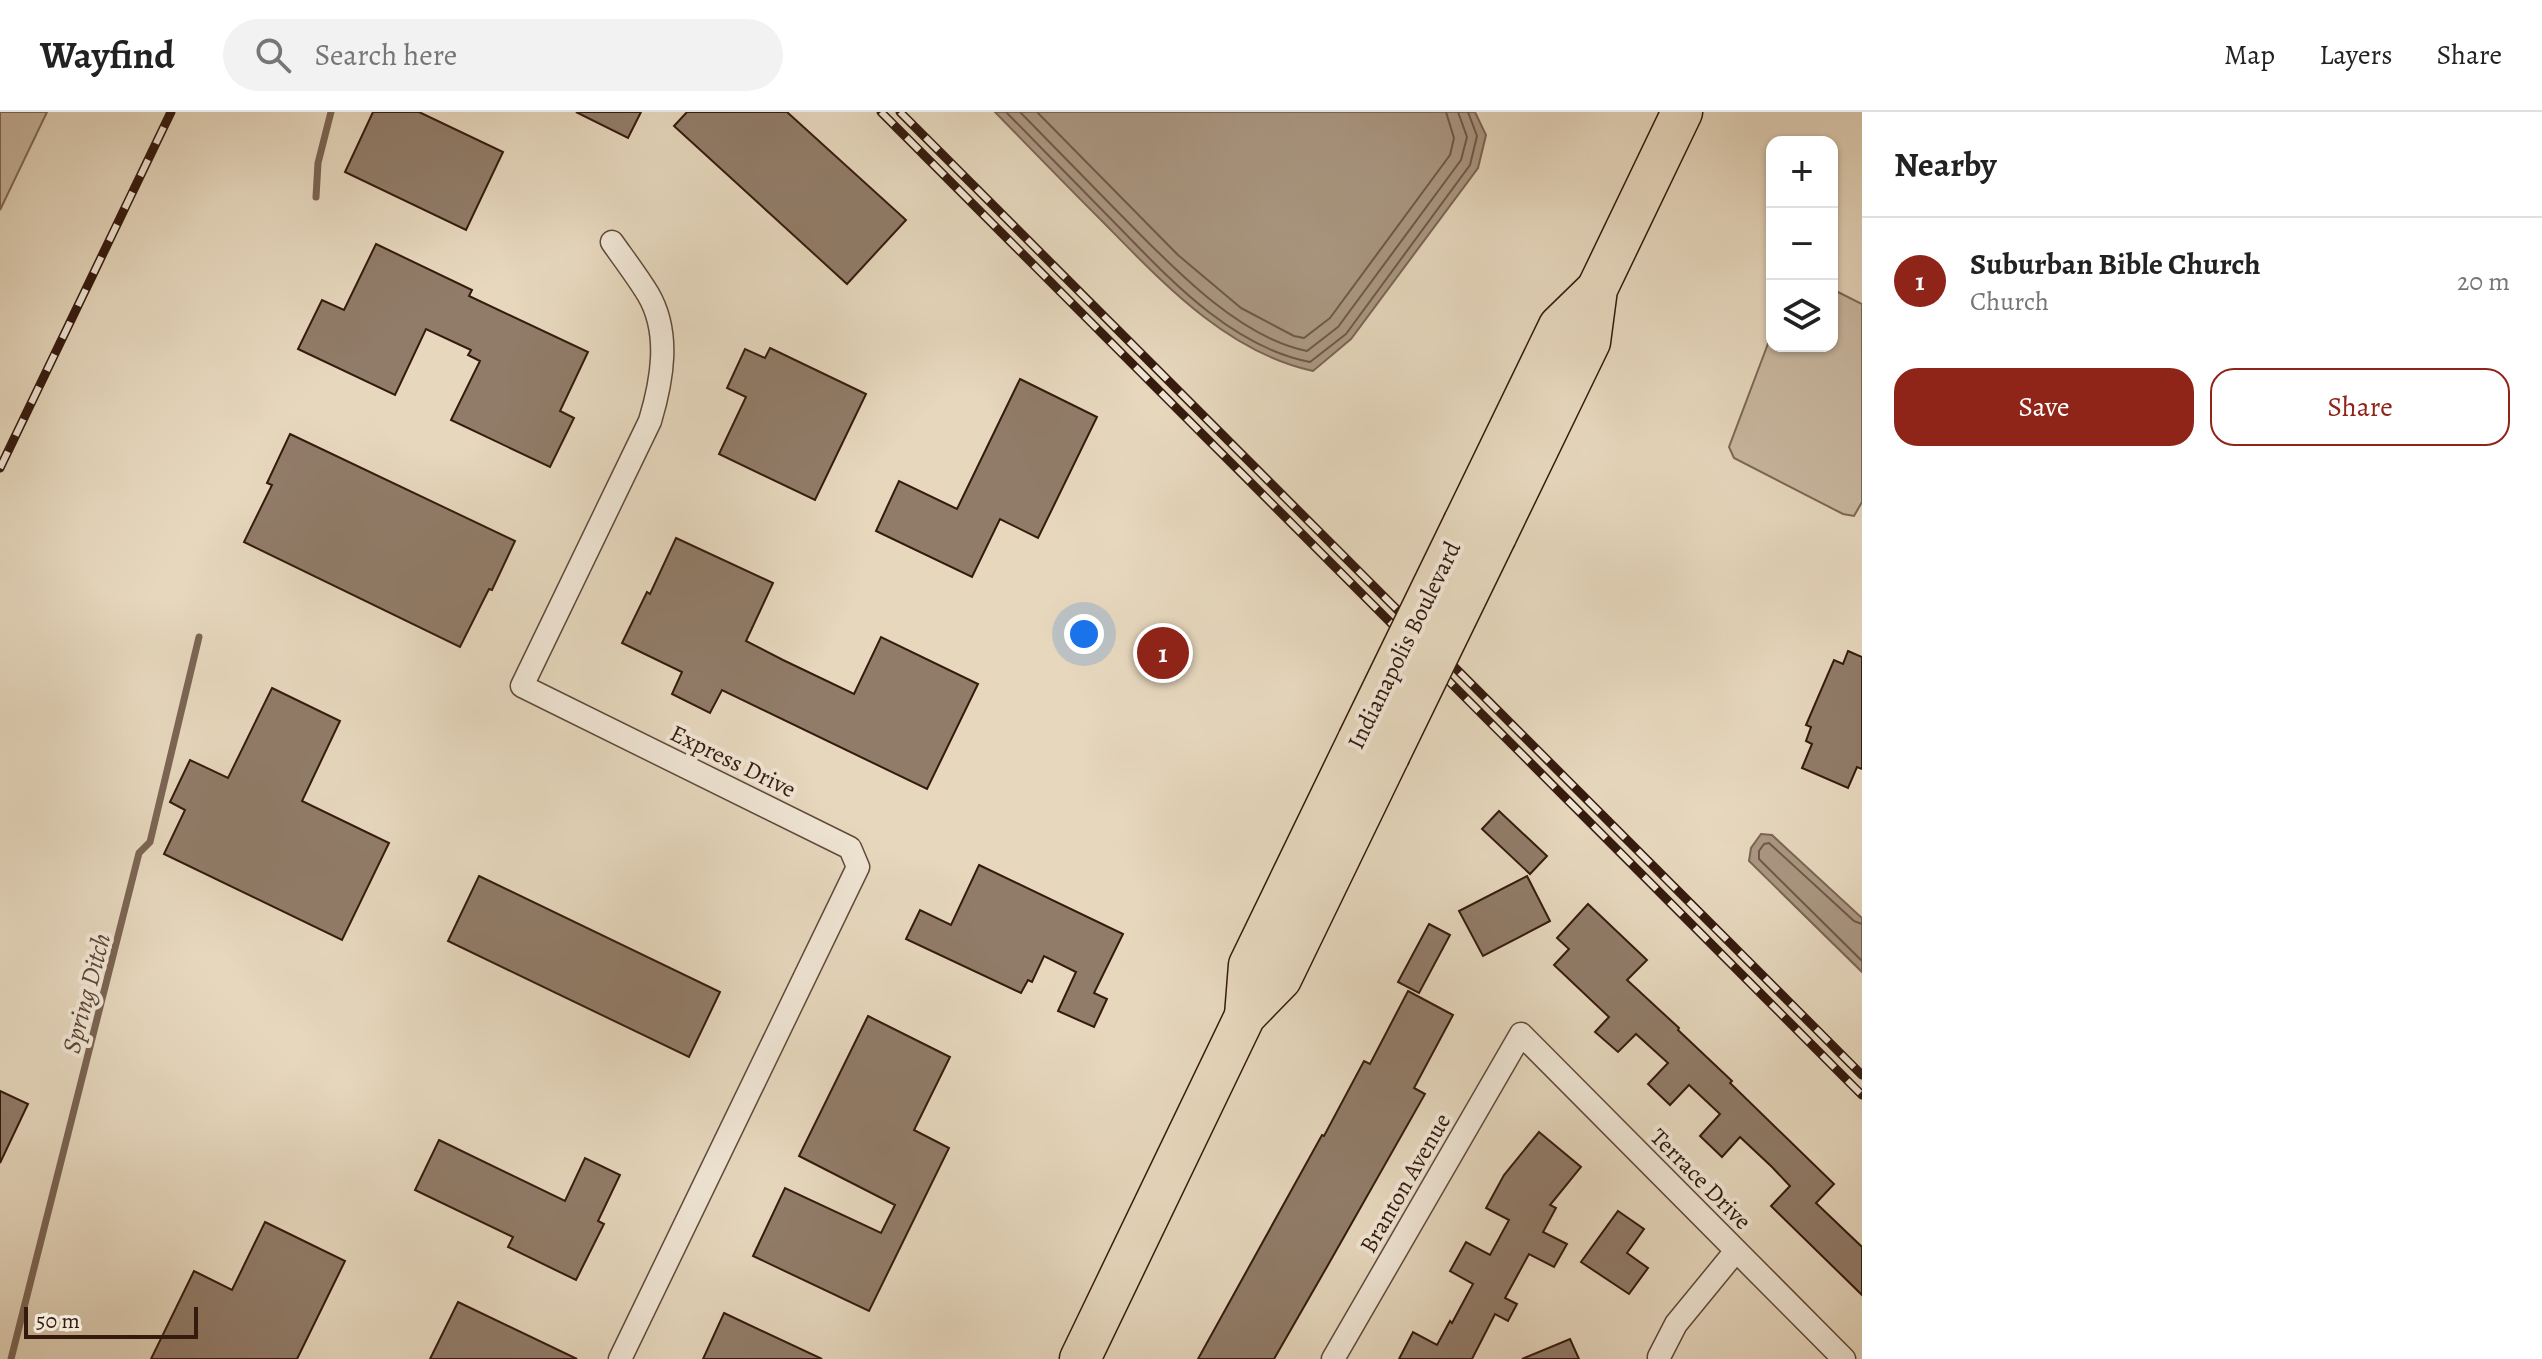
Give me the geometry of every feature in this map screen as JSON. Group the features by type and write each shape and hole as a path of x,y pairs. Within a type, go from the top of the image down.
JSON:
{"highway":[{"name":"Indianapolis Boulevard","path":"1080,1359 1245,1016 1249,965 1374,748 1480,529 1559,326 1597,289 1682,112"}],"street":[{"name":"Express Drive","path":"612,242 650,296 662,338 661,384 650,421 522,686 850,848 858,867 620,1359"},
{"name":"Terrace Drive","path":"1521,1034 1844,1359"},
{"name":"Branton Avenue","path":"1333,1359 1521,1034"},
{"path":"1659,1357 1676,1324 1735,1252"}],"shaded area":[{"path":"0,112 47,112 0,210"},
{"path":"1838,292 1862,304 1862,502 1854,516 1843,514 1734,458 1729,447 1766,349 1766,352 1838,352"}],"water":[{"path":"995,112 1475,112 1486,135 1478,168 1351,339 1313,371 1281,362 1252,348 1197,312 1148,268"},
{"path":"1761,834 1772,835 1862,918 1862,972 1749,861 1751,848"}],"building":[{"path":"373,112 419,112 503,152 466,230 345,172"},
{"path":"576,112 641,112 628,138"},
{"path":"687,112 787,112 906,220 847,284 674,126"},
{"path":"376,244 472,290 469,296 588,352 560,411 574,418 550,467 451,420 480,361 468,355 471,350 426,329 395,395 298,349 322,300 344,310"},
{"path":"770,348 866,394 815,500 719,454 746,397 727,388 745,349 765,358"},
{"path":"1020,379 1097,417 1038,538 1000,519 972,577 876,531 899,481 957,509"},
{"path":"290,434 515,541 460,647 244,542 272,485 267,483"},
{"path":"676,538 773,583 746,641 783,660 854,694 881,637 978,684 927,789 722,690 710,713 672,694 682,672 622,643 647,592 650,594"},
{"path":"1848,651 1862,657 1862,769 1857,767 1848,788 1802,768 1812,744 1806,741 1811,727 1806,725 1834,660 1843,664"},
{"path":"272,688 340,721 302,801 389,843 342,940 164,854 185,810 170,802 190,760 228,778"},
{"path":"1499,811 1547,856 1530,874 1482,829"},
{"path":"979,865 1123,934 1094,993 1107,999 1094,1027 1058,1011 1076,972 1044,956 1032,982 1028,980 1021,993 906,939 920,910 951,925"},
{"path":"479,876 720,992 689,1057 448,941"},
{"path":"1527,876 1550,921 1483,956 1459,911"},
{"path":"1588,904 1647,960 1627,980 1834,1184 1816,1203 1862,1247 1862,1295 1771,1206 1790,1186 1772,1167 1740,1137 1722,1157 1700,1136 1720,1114 1689,1085 1670,1105 1648,1084 1668,1063 1636,1034 1618,1052 1595,1032 1609,1017 1554,965 1569,949 1557,938"},
{"path":"1429,924 1450,935 1419,993 1398,982"},
{"path":"1408,991 1453,1015 1414,1088 1425,1094 1328,1265 1274,1359 1198,1359 1364,1061 1370,1064"},
{"path":"868,1016 950,1057 914,1130 949,1148 869,1311 753,1256 785,1188 881,1233 895,1205 799,1156"},
{"path":"0,1091 28,1104 0,1163"},
{"path":"1539,1132 1581,1167 1550,1205 1556,1208 1543,1232 1567,1244 1554,1267 1529,1254 1505,1298 1517,1304 1508,1321 1495,1314 1472,1359 1399,1359 1413,1332 1437,1345 1450,1321 1452,1323 1473,1284 1450,1271 1466,1242 1490,1255 1509,1220 1486,1208 1504,1175"},
{"path":"439,1140 565,1201 585,1158 620,1175 598,1221 604,1224 576,1280 508,1247 513,1237 415,1190"},
{"path":"1618,1211 1644,1229 1627,1253 1648,1268 1629,1294 1581,1262"},
{"path":"265,1222 345,1261 297,1359 151,1359 194,1271 232,1290"},
{"path":"458,1302 577,1359 430,1359"},
{"path":"724,1313 822,1359 703,1359"},
{"path":"1570,1339 1579,1359 1522,1359"}],"waterway":[{"path":"316,197 318,163 331,112"},
{"name":"Spring Ditch","path":"11,1359 139,853 150,842 199,637"}],"railway":[{"path":"0,468 171,112"},
{"path":"881,112 1862,1095"},
{"path":"900,112 1862,1075"}],"place":[{"name":"Suburban Bible Church","path":"1163,653"}]}
